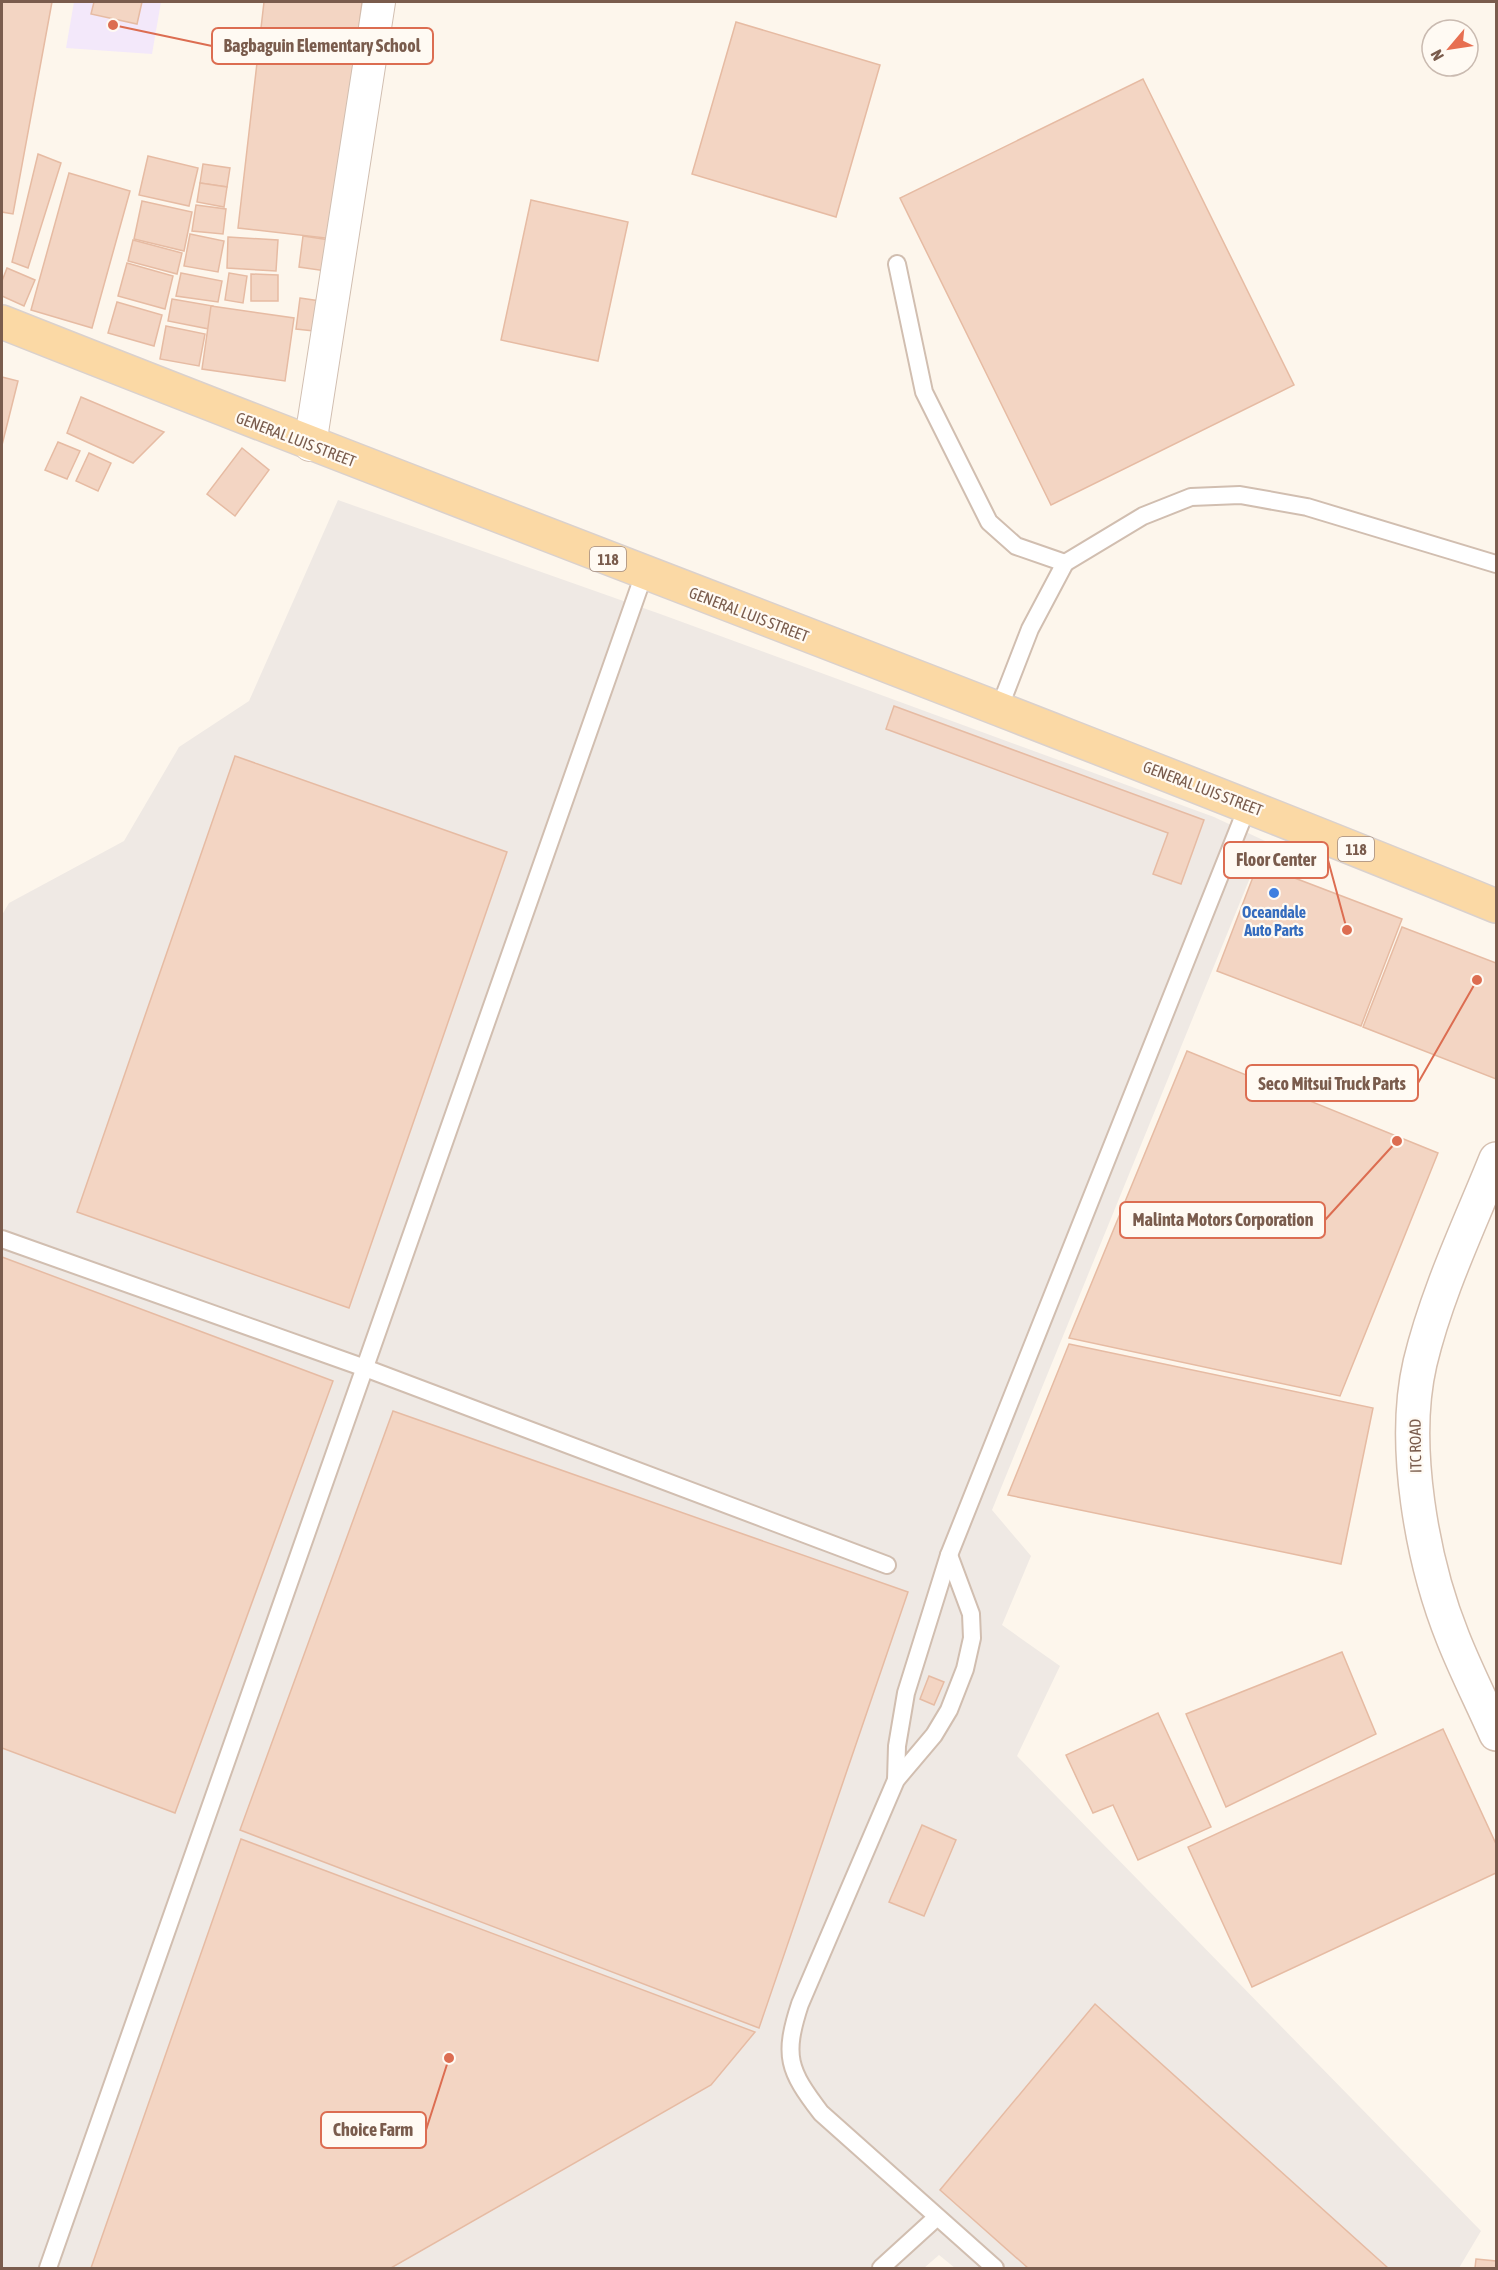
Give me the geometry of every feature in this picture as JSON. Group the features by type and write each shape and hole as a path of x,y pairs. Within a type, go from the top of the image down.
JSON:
{"main road":[{"name":"GENERAL LUIS STREET","path":"2,322 310,445 1248,805 1497,906"}],"street":[{"path":"310,445 379,2"},
{"name":"ITC ROAD","path":"1497,1159 1440,1299 1420,1364 1412,1430 1418,1504 1437,1591 1453,1638 1497,1734"}],"lane":[{"path":"897,264 924,392 989,522 1016,546 1065,563"},
{"path":"999,709 1030,629 1065,563 1143,516 1191,497 1240,495 1307,507 1497,564"},
{"path":"48,2268 644,574"},
{"path":"896,1780 897,1746 906,1693 949,1555 1248,805"},
{"path":"2,1239 365,1368 887,1565"},
{"path":"949,1555 971,1614 972,1638 965,1669 949,1710 934,1734 896,1780 800,2004 791,2032 789,2060 801,2086 821,2113 995,2268"},
{"path":"881,2268 937,2217"}],"shaded area":[{"path":"74,2 161,2 152,54 66,48"},
{"path":"338,500 663,615 1214,817 1265,841 992,1510 1031,1556 1002,1625 1060,1666 1017,1756 1481,2231 1459,2268 955,2268 939,2255 924,2268 2,2268 2,915 9,903 124,841 179,747 249,701"}],"building":[{"path":"2,2 52,2 13,214 2,212"},
{"path":"94,2 142,2 137,24 91,14"},
{"path":"264,2 362,2 334,239 238,228"},
{"path":"736,22 880,65 836,217 692,174"},
{"path":"1143,79 1294,385 1051,505 900,198"},
{"path":"38,154 61,163 28,268 12,262"},
{"path":"148,156 198,168 189,206 139,195"},
{"path":"203,164 230,168 227,187 200,183"},
{"path":"69,173 130,191 92,328 31,310"},
{"path":"200,183 227,187 224,207 197,202"},
{"path":"531,200 628,222 598,361 501,340"},
{"path":"142,201 192,212 184,251 134,239"},
{"path":"196,205 226,209 223,234 192,231"},
{"path":"190,234 224,241 218,272 184,266"},
{"path":"303,236 330,240 326,271 299,267"},
{"path":"228,237 278,240 276,271 227,268"},
{"path":"133,240 182,253 177,274 128,261"},
{"path":"127,263 173,276 165,309 118,296"},
{"path":"7,268 35,280 24,306 2,296 2,281"},
{"path":"181,273 222,281 218,302 176,296"},
{"path":"229,273 247,276 243,303 225,300"},
{"path":"251,274 278,275 278,301 251,301"},
{"path":"300,298 327,302 323,332 296,329"},
{"path":"172,299 213,306 209,329 168,321"},
{"path":"117,302 162,315 154,346 108,333"},
{"path":"211,306 294,318 285,381 202,369"},
{"path":"166,326 205,334 199,366 160,359"},
{"path":"2,377 18,381 2,445"},
{"path":"81,397 164,432 133,463 67,433"},
{"path":"58,442 80,451 67,479 45,470"},
{"path":"242,448 269,470 235,516 207,494"},
{"path":"89,453 111,463 98,491 76,481"},
{"path":"894,706 1204,820 1181,884 1153,874 1168,833 886,729"},
{"path":"235,756 507,852 349,1308 77,1212"},
{"path":"1258,864 1402,919 1361,1026 1217,971"},
{"path":"1402,927 1496,963 1496,1079 1363,1027"},
{"path":"1187,1051 1438,1153 1340,1396 1069,1338"},
{"path":"2,1257 333,1381 175,1813 2,1748"},
{"path":"1069,1344 1373,1408 1341,1564 1008,1495"},
{"path":"393,1411 908,1592 759,2028 240,1830"},
{"path":"1342,1652 1376,1734 1226,1807 1186,1714"},
{"path":"929,1676 944,1682 934,1705 920,1699"},
{"path":"1158,1713 1211,1827 1138,1860 1113,1805 1093,1813 1066,1755"},
{"path":"1443,1729 1496,1844 1496,1873 1252,1987 1188,1847"},
{"path":"922,1825 956,1840 924,1916 889,1902"},
{"path":"241,1839 755,2032 711,2085 391,2268 91,2268"},
{"path":"1095,2004 1388,2268 1028,2268 940,2190"},
{"path":"1476,2259 1496,2261 1496,2268 1475,2268"}],"place":[{"name":"Bagbaguin Elementary School","path":"113,25"},
{"name":"Oceandale Auto Parts","path":"1274,893"},
{"name":"Floor Center","path":"1347,930"},
{"name":"Seco Mitsui Truck Parts","path":"1477,980"},
{"name":"Malinta Motors Corporation","path":"1397,1141"},
{"name":"Choice Farm","path":"449,2058"}]}
